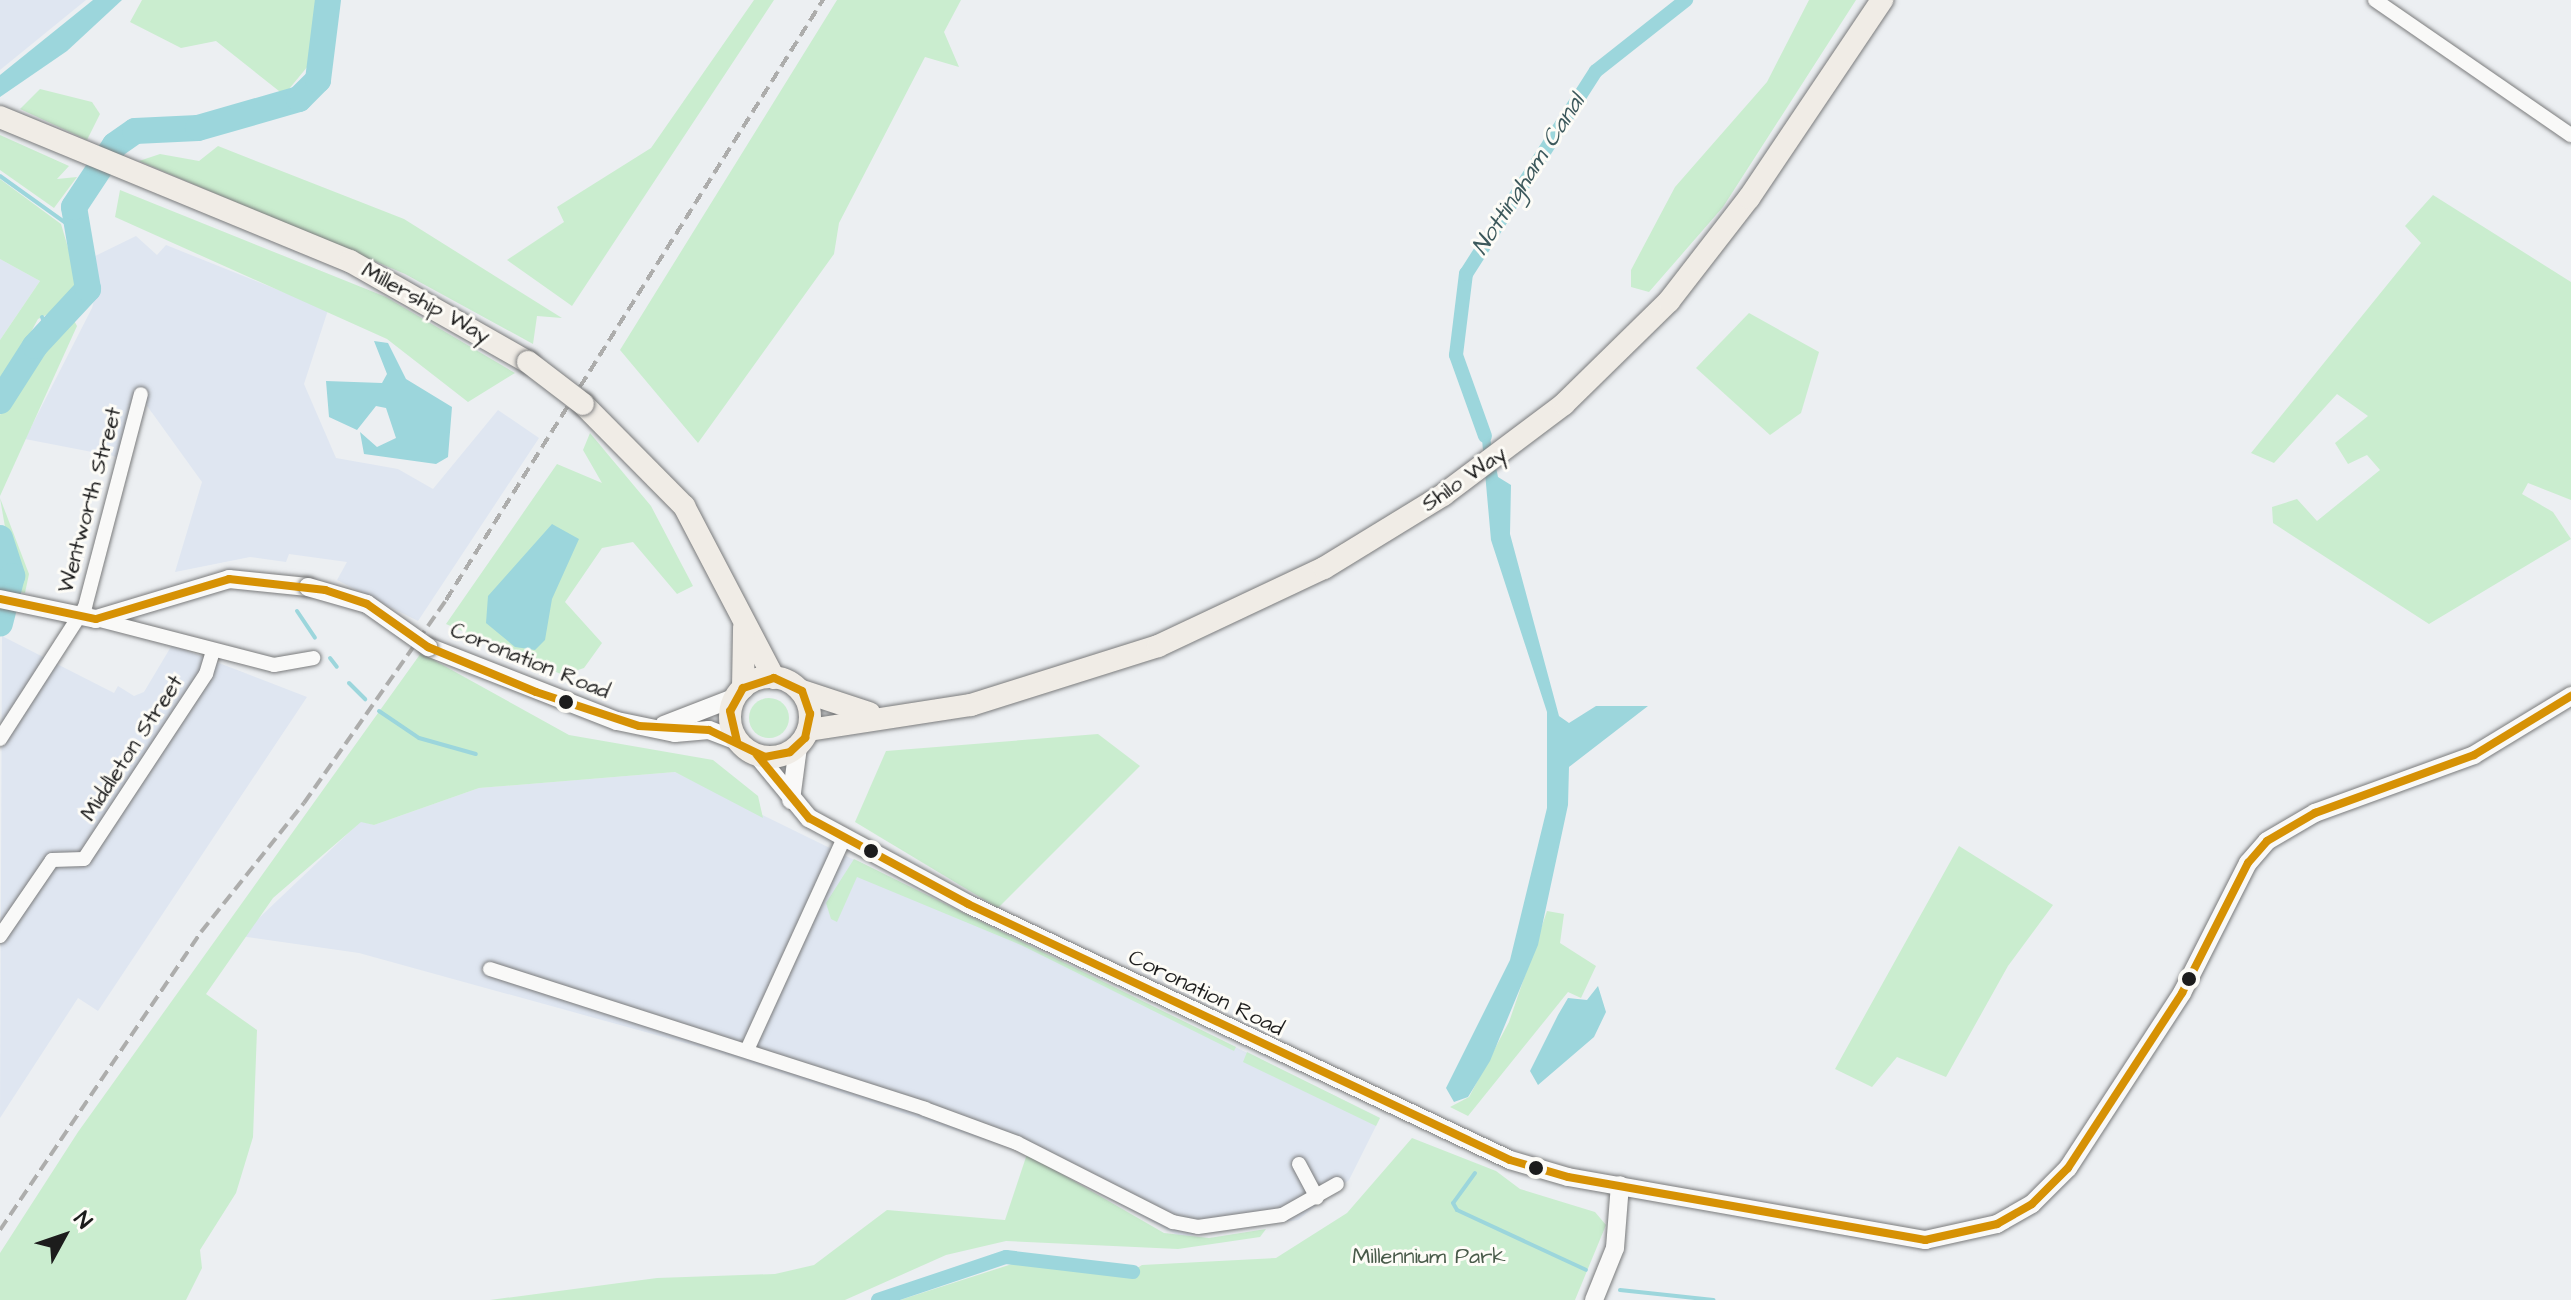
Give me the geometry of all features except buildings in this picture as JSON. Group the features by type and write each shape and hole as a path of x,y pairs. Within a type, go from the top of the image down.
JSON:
{"main road":[{"name":"Shilo Way","path":"803,739 876,715 971,705 1158,646 1324,568 1477,471 1591,380 1677,291 1882,0"},
{"name":"Millership Way","path":"5,119 124,173 350,261 528,362 583,404 684,506 722,568 744,627 774,678"},
{"name":"Millership Way","path":"740,693 744,627"},
{"path":"774,678 802,691 803,739 757,755 737,741 729,723 740,693 774,678"},
{"name":"Shilo Way","path":"802,691 876,715"}],"street":[{"path":"2375,0 2571,135"},
{"name":"Wentworth Street","path":"0,739 88,618 141,394"},
{"name":"Coronation Road","path":"88,618 126,610 229,579 308,587 367,604 428,647 649,728 709,730 737,741"},
{"path":"0,599 274,665 313,658"},
{"name":"Middleton Street","path":"0,936 52,860 78,863 206,674 213,651"},
{"path":"649,728 706,714 740,693"},
{"name":"Coronation Road","path":"757,755 791,800 844,838 1398,1111 1522,1164 1620,1185 1925,1240 1997,1224 2048,1191 2096,1130 2267,841 2326,809 2474,755 2571,696"},
{"path":"791,800 803,739"},
{"path":"747,1050 844,838"},
{"path":"490,969 747,1050 1007,1139 1173,1222 1236,1224 1282,1215 1337,1184"},
{"path":"1299,1164 1317,1198"},
{"path":"1594,1300 1615,1248 1620,1185"}],"shaded area":[{"path":"0,0 86,0 0,70"},
{"path":"136,236 157,255 166,245 328,310 304,384 336,458 398,469 433,489 498,410 539,438 418,621 337,580 347,562 289,554 286,562 250,557 175,572 202,482 145,403 123,458 25,439 92,308 97,289 89,259"},
{"path":"0,259 40,281 0,340"},
{"path":"2,636 114,693 118,686 134,696 144,692 172,645 307,697 98,1011 78,998 0,1118"},
{"path":"675,772 1380,1118 1349,1180 1298,1220 1181,1237 1027,1154 718,1052 359,953 240,936 361,821 374,825 479,788"}],"green space":[{"path":"142,0 322,0 313,60 284,95 216,41 181,48 130,22"},
{"path":"754,0 774,0 572,306 507,260 564,222 557,207 651,148"},
{"path":"837,0 961,0 944,32 959,67 925,57 839,223 834,254 698,443 620,350"},
{"path":"1809,0 1856,0 1723,207 1649,292 1631,287 1631,270 1675,187 1767,82"},
{"path":"40,89 92,102 100,114 87,140 20,109"},
{"path":"0,135 69,166 57,179 77,177 54,208 0,170"},
{"path":"218,146 404,219 562,318 537,316 533,344 405,274 139,161 160,154 199,161"},
{"path":"0,179 61,224 80,288 51,322 48,314 38,319 0,389 0,340 40,281 0,259"},
{"path":"120,190 386,297 515,373 468,402 387,339 115,217"},
{"path":"2433,195 2571,282 2571,500 2528,483 2522,494 2553,512 2571,539 2429,624 2273,523 2272,507 2297,499 2317,521 2380,470 2367,455 2348,464 2335,443 2368,416 2337,394 2274,463 2251,453 2421,243 2405,226"},
{"path":"1749,313 1819,352 1801,413 1770,435 1696,368"},
{"path":"71,315 77,326 0,496 0,415 22,373"},
{"path":"590,433 651,506 693,586 677,594 633,542 602,548 565,602 602,643 584,668 563,675 446,624 557,464 602,483 583,450"},
{"path":"0,498 29,574 25,593 16,591"},
{"path":"421,653 569,735 713,760 758,796 763,818 675,772 479,788 374,825 361,822 273,898 206,994 257,1030 253,1137 236,1193 200,1250 202,1268 186,1300 0,1300 0,1253 78,1132"},
{"path":"769,698 783,704 789,718 783,732 769,738 755,732 749,718 755,704"},
{"path":"1098,734 1140,766 998,908 855,822 886,751"},
{"path":"1959,846 2053,905 2008,966 1946,1077 1897,1057 1872,1087 1835,1069"},
{"path":"854,859 1236,1047 1234,1051 1021,945 857,877 837,922 831,919 826,903"},
{"path":"1547,911 1564,914 1560,943 1596,966 1581,998 1568,992 1468,1116 1450,1107 1469,1097 1509,1022"},
{"path":"1247,1052 1380,1118 1376,1126 1243,1062"},
{"name":"Millennium Park","path":"1412,1138 1496,1171 1520,1189 1595,1212 1606,1225 1575,1300 900,1300 1012,1264 1126,1275 1142,1265 1276,1258 1347,1213"},
{"path":"1027,1154 1164,1233 1209,1238 1266,1229 1260,1237 1178,1249 1006,1241 946,1255 845,1300 490,1300 657,1278 775,1274 814,1265 887,1210 1005,1220"}],"water":[{"path":"93,0 122,0 67,51 0,97 0,75"},
{"path":"374,341 388,343 406,379 452,407 448,457 436,464 364,454 360,432 377,447 396,438 386,408 376,406 357,430 329,417 326,381 382,383 387,374"},
{"path":"1489,433 1498,477 1511,485 1510,534 1559,716 1569,723 1596,706 1648,706 1569,767 1568,805 1538,945 1490,1061 1468,1097 1454,1102 1446,1088 1510,960 1547,808 1547,712 1491,540 1482,439"},
{"path":"552,524 579,539 552,599 545,640 535,650 515,647 486,623 488,596"},
{"path":"1598,986 1606,1012 1594,1037 1538,1085 1530,1071 1568,998 1587,1000"}],"waterway":[{"path":"0,401 35,346 88,289 74,207 115,145 135,131 198,128 299,99 318,80 328,0"},
{"name":"Nottingham Canal","path":"1485,436 1456,355 1466,274 1596,71 1686,0"},
{"path":"0,176 74,229"},
{"path":"42,317 48,333"},
{"path":"0,538 12,576 0,623"},
{"path":"297,611 315,638"},
{"path":"330,658 337,667"},
{"path":"349,683 365,699"},
{"path":"379,711 419,738 476,754"},
{"path":"1475,1173 1453,1203 1457,1210 1586,1270"},
{"name":"Nottingham Canal","path":"878,1300 1006,1257 1133,1272"},
{"path":"1620,1290 1713,1300"}],"railway":[{"path":"0,1230 201,932 304,803 446,600 823,0"}],"transit line":[{"path":"0,599 96,619 229,579 325,590 367,604 428,647 536,692 639,726 709,730 765,757 790,752 805,738 810,714 802,691 774,678 743,688 730,711 737,741"},
{"path":"757,755 809,818 968,904 1510,1160 1568,1177 1925,1240 1997,1224 2032,1204 2068,1168 2182,993 2248,863 2267,841 2315,813 2474,755 2571,696"}]}
